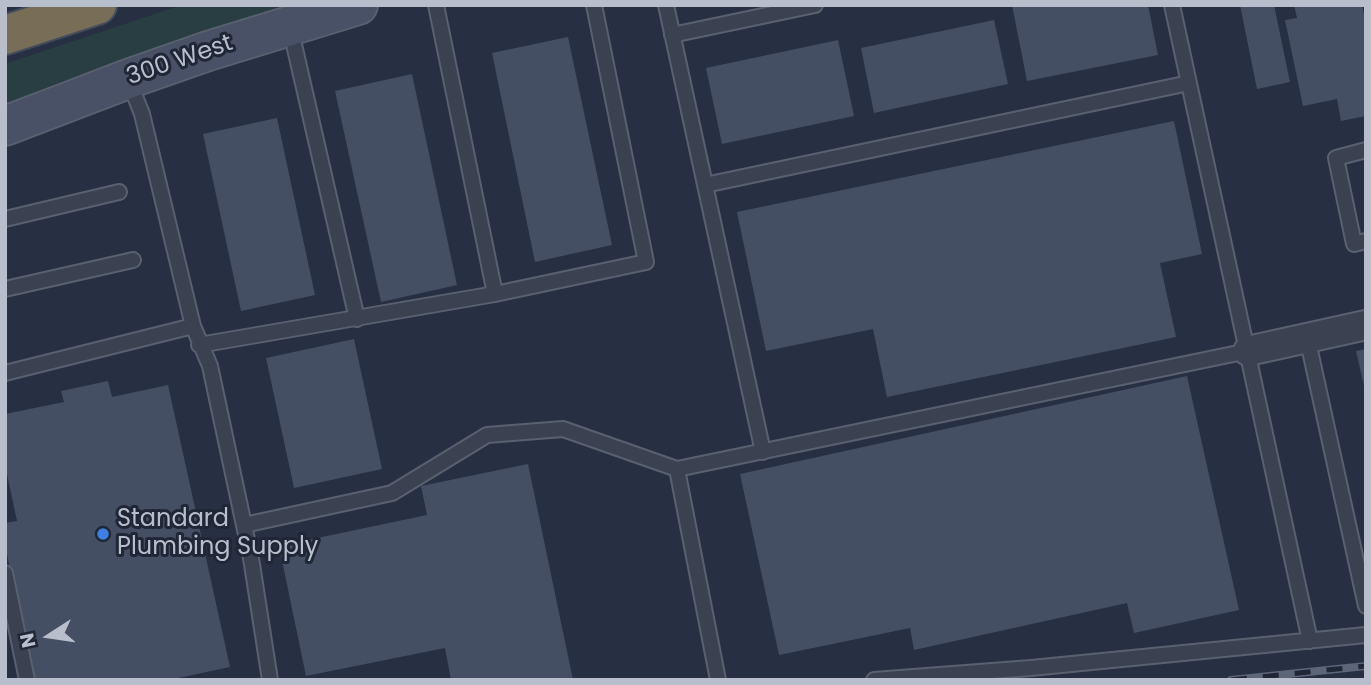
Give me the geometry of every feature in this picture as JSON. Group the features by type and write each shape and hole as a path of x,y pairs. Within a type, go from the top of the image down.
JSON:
{"highway":[{"path":"5,35 97,5"}],"street":[{"name":"300 West","path":"5,126 128,79 358,5"},
{"path":"1248,351 1366,325"}],"lane":[{"path":"436,5 495,294"},
{"path":"200,345 495,294 646,262 594,5"},
{"path":"666,5 764,452"},
{"path":"672,35 815,5"},
{"path":"1172,5 1310,641"},
{"path":"289,25 357,319"},
{"path":"128,79 142,114 193,327 210,366 244,525 270,680"},
{"path":"705,185 1189,83"},
{"path":"1366,150 1336,158 1354,244 1366,241"},
{"path":"5,219 119,192"},
{"path":"5,289 133,260"},
{"path":"5,373 193,327"},
{"path":"1307,337 1366,606"},
{"path":"244,525 392,493 487,435 563,429 677,469 1248,351"},
{"path":"677,469 718,680"},
{"path":"5,573 27,680"},
{"path":"874,680 1031,668 1366,635"}],"green space":[{"path":"182,5 284,5 57,83 5,105 5,64"}],"building":[{"path":"1012,5 1148,5 1158,55 1027,81"},
{"path":"1240,5 1274,5 1290,82 1257,89"},
{"path":"1294,5 1362,5 1366,24 1366,116 1341,121 1337,99 1303,106 1285,20 1297,18"},
{"path":"994,20 1008,84 874,113 861,48"},
{"path":"568,37 612,245 535,262 492,53"},
{"path":"838,40 854,116 722,144 706,68"},
{"path":"412,74 457,285 381,302 335,91"},
{"path":"277,118 315,295 241,311 203,134"},
{"path":"1174,121 1202,254 1160,263 1176,337 887,397 873,329 766,351 737,212"},
{"path":"354,339 382,469 294,488 266,358"},
{"path":"1366,349 1366,390 1365,390 1356,351"},
{"path":"1187,376 1239,610 1134,633 1127,603 914,650 910,628 779,655 740,474"},
{"name":"Standard Plumbing Supply","path":"108,381 112,397 168,385 230,667 169,680 34,680 5,545 5,523 17,521 5,465 5,414 64,402 61,391"},
{"path":"528,464 573,680 451,680 445,648 306,676 279,546 427,515 421,486"}],"railway":[{"path":"1231,680 1366,666"}],"place":[{"name":"Standard Plumbing Supply","path":"103,534"}]}
